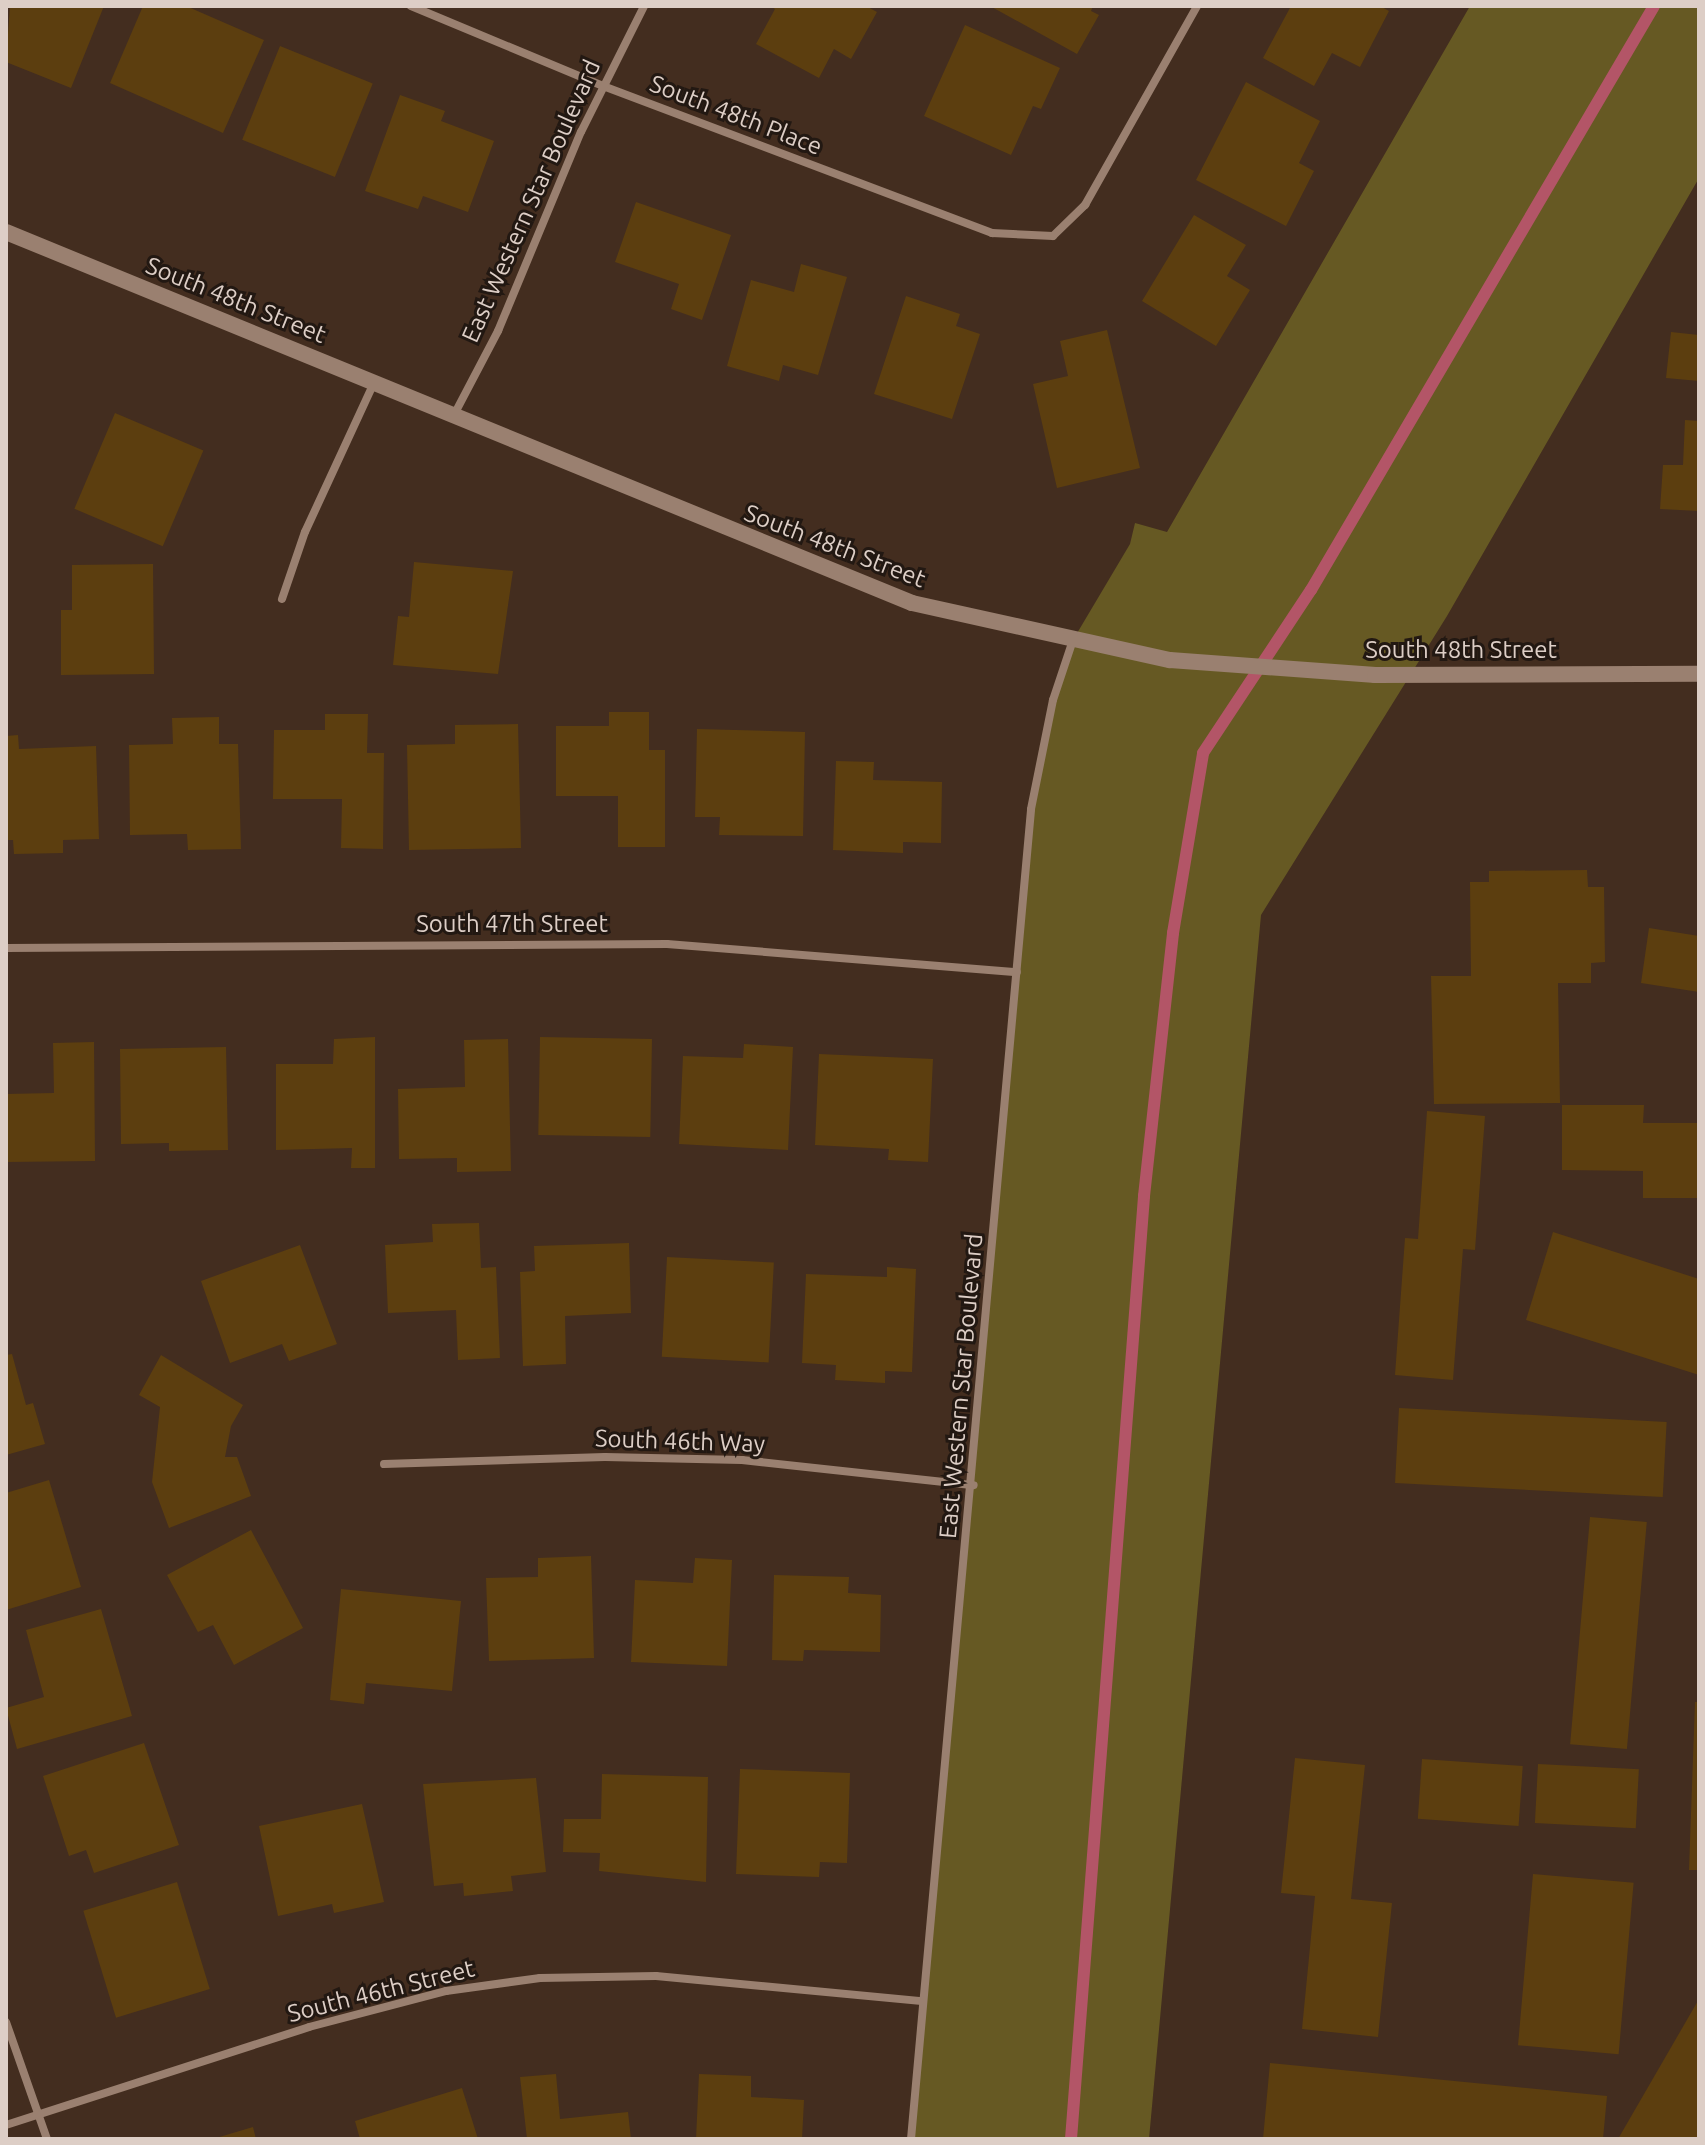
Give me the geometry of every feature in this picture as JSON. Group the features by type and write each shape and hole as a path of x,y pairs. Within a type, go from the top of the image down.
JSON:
{"main road":[{"name":"South 48th Street","path":"6,232 455,413 751,541 912,603 1170,660 1314,673 1699,674"}],"street":[{"name":"South 48th Place","path":"411,6 603,86 992,233 1053,236 1085,205 1197,6"},
{"name":"East Western Star Boulevard","path":"455,413 498,331 603,86 644,6"},
{"path":"282,599 305,532 374,382"},
{"name":"East Western Star Boulevard","path":"911,2139 974,1485 1031,809 1053,700 1073,640"},
{"name":"South 47th Street","path":"6,948 667,944 1017,972"},
{"name":"South 46th Way","path":"384,1464 605,1457 742,1460 974,1485"},
{"name":"South 46th Street","path":"6,2125 324,2023 446,1991 540,1978 656,1976 922,2001"},
{"path":"6,2022 47,2139"}],"shaded area":[{"path":"1470,6 1699,6 1699,178 1447,616 1261,915 1149,2139 911,2139 1031,809 1053,700 1073,640 1130,544 1135,523 1167,532"}],"building":[{"path":"10,6 104,6 71,88 6,62"},
{"path":"143,6 186,6 264,40 223,133 110,83"},
{"path":"770,6 866,6 877,12 851,59 834,49 819,78 756,44 775,9"},
{"path":"990,6 1093,6 1091,11 1099,15 1077,54"},
{"path":"1291,6 1380,6 1389,11 1360,67 1332,53 1314,86 1263,58"},
{"path":"965,25 1060,68 1041,109 1033,106 1011,155 924,116"},
{"path":"280,46 373,83 335,177 242,140"},
{"path":"1246,82 1320,121 1299,163 1314,171 1286,226 1196,180"},
{"path":"400,95 445,111 441,121 494,141 468,212 423,196 418,209 365,191"},
{"path":"636,202 731,235 702,320 671,309 679,284 615,262"},
{"path":"1194,215 1246,245 1227,276 1250,290 1216,346 1142,301"},
{"path":"801,264 847,277 818,375 783,365 779,381 727,366 751,280 794,292"},
{"path":"906,296 960,314 956,326 980,334 952,419 874,394"},
{"path":"1107,330 1140,468 1057,488 1033,384 1068,376 1060,341"},
{"path":"1671,332 1699,335 1699,381 1666,378"},
{"path":"115,413 203,451 163,546 74,509"},
{"path":"1685,420 1699,421 1699,511 1660,509 1663,465 1683,465"},
{"path":"414,562 513,571 498,674 393,665 398,616 409,617"},
{"path":"153,564 154,674 61,675 61,610 72,610 72,565"},
{"path":"609,712 649,712 649,750 665,750 665,847 618,847 618,796 556,796 556,726 609,726"},
{"path":"325,714 368,714 367,753 384,753 383,849 341,848 342,799 273,799 274,730 325,730"},
{"path":"219,717 219,744 238,744 241,849 188,850 187,834 130,835 129,745 173,744 172,718"},
{"path":"518,724 521,848 409,850 407,745 455,744 455,725"},
{"path":"697,729 805,732 803,836 719,835 720,817 695,817"},
{"path":"18,735 19,749 96,746 99,839 63,840 63,853 14,854 13,840 6,840 6,736"},
{"path":"836,761 874,762 873,780 942,782 941,843 903,842 903,853 833,850"},
{"path":"1587,870 1588,887 1604,887 1605,962 1591,963 1591,983 1558,983 1560,1103 1434,1104 1431,976 1471,976 1470,882 1489,882 1489,871"},
{"path":"1649,928 1699,936 1699,992 1641,983"},
{"path":"375,1037 375,1168 351,1168 352,1148 276,1150 276,1064 333,1064 334,1039"},
{"path":"540,1037 652,1039 650,1137 538,1135"},
{"path":"508,1039 511,1171 457,1172 457,1158 399,1159 398,1089 465,1087 464,1040"},
{"path":"94,1042 95,1161 6,1162 6,1094 54,1093 53,1043"},
{"path":"744,1044 793,1047 788,1150 679,1144 683,1056 743,1058"},
{"path":"226,1047 228,1150 169,1151 169,1143 121,1144 120,1049"},
{"path":"819,1054 933,1059 928,1162 888,1160 889,1149 815,1145"},
{"path":"1562,1105 1644,1105 1643,1123 1699,1123 1699,1198 1643,1198 1643,1171 1562,1170"},
{"path":"1427,1111 1485,1116 1475,1250 1463,1249 1453,1380 1395,1375 1405,1238 1418,1239"},
{"path":"479,1223 481,1268 496,1267 500,1358 458,1360 456,1310 388,1313 385,1245 433,1242 432,1224"},
{"path":"1553,1232 1699,1279 1699,1375 1526,1320"},
{"path":"629,1243 631,1313 565,1316 566,1364 523,1366 520,1272 535,1271 534,1246"},
{"path":"300,1245 337,1344 289,1361 282,1344 230,1363 201,1281"},
{"path":"667,1257 774,1263 769,1362 662,1357"},
{"path":"887,1267 916,1269 912,1372 885,1371 885,1383 835,1380 836,1365 802,1363 806,1274 887,1277"},
{"path":"12,1354 26,1405 33,1403 45,1444 6,1455 6,1355"},
{"path":"161,1355 243,1405 231,1426 225,1457 237,1457 251,1496 169,1528 152,1482 160,1407 139,1395"},
{"path":"1399,1408 1667,1422 1663,1497 1395,1483"},
{"path":"49,1480 81,1587 6,1610 6,1493"},
{"path":"1590,1517 1647,1522 1627,1749 1570,1744"},
{"path":"251,1530 303,1628 234,1665 213,1625 198,1632 167,1575"},
{"path":"591,1556 594,1658 489,1661 486,1578 538,1577 538,1558"},
{"path":"695,1558 732,1560 727,1666 631,1662 635,1580 693,1583"},
{"path":"774,1575 849,1577 848,1593 881,1595 880,1652 804,1650 803,1661 772,1660"},
{"path":"341,1589 461,1601 452,1691 366,1683 364,1704 330,1700"},
{"path":"101,1609 132,1716 17,1749 6,1708 44,1697 26,1630"},
{"path":"1695,1702 1699,1702 1699,1870 1689,1870"},
{"path":"144,1743 179,1845 94,1873 86,1850 69,1856 43,1776"},
{"path":"1295,1758 1365,1765 1351,1899 1392,1903 1378,2037 1302,2029 1315,1896 1281,1893"},
{"path":"1422,1759 1523,1766 1519,1826 1418,1819"},
{"path":"1538,1764 1639,1769 1636,1828 1535,1823"},
{"path":"740,1769 850,1773 847,1863 820,1862 819,1877 736,1874"},
{"path":"602,1774 708,1777 706,1882 599,1871 600,1853 563,1852 564,1819 601,1819"},
{"path":"536,1778 546,1872 511,1876 513,1891 464,1896 463,1883 434,1886 423,1784"},
{"path":"362,1804 384,1902 334,1913 332,1904 278,1916 259,1826"},
{"path":"1533,1874 1634,1883 1619,2054 1518,2045"},
{"path":"177,1882 210,1989 116,2018 83,1911"},
{"path":"1699,1999 1699,2139 1618,2139"},
{"path":"1270,2063 1607,2096 1603,2139 1263,2139"},
{"path":"556,2074 560,2119 628,2112 631,2139 527,2139 520,2077"},
{"path":"699,2074 751,2076 751,2097 804,2100 802,2139 696,2139"},
{"path":"462,2088 478,2139 360,2139 355,2121"},
{"path":"253,2127 256,2139 216,2138"}],"waterway":[{"path":"1071,2139 1144,1196 1173,933 1203,753 1311,590 1654,6"}]}
